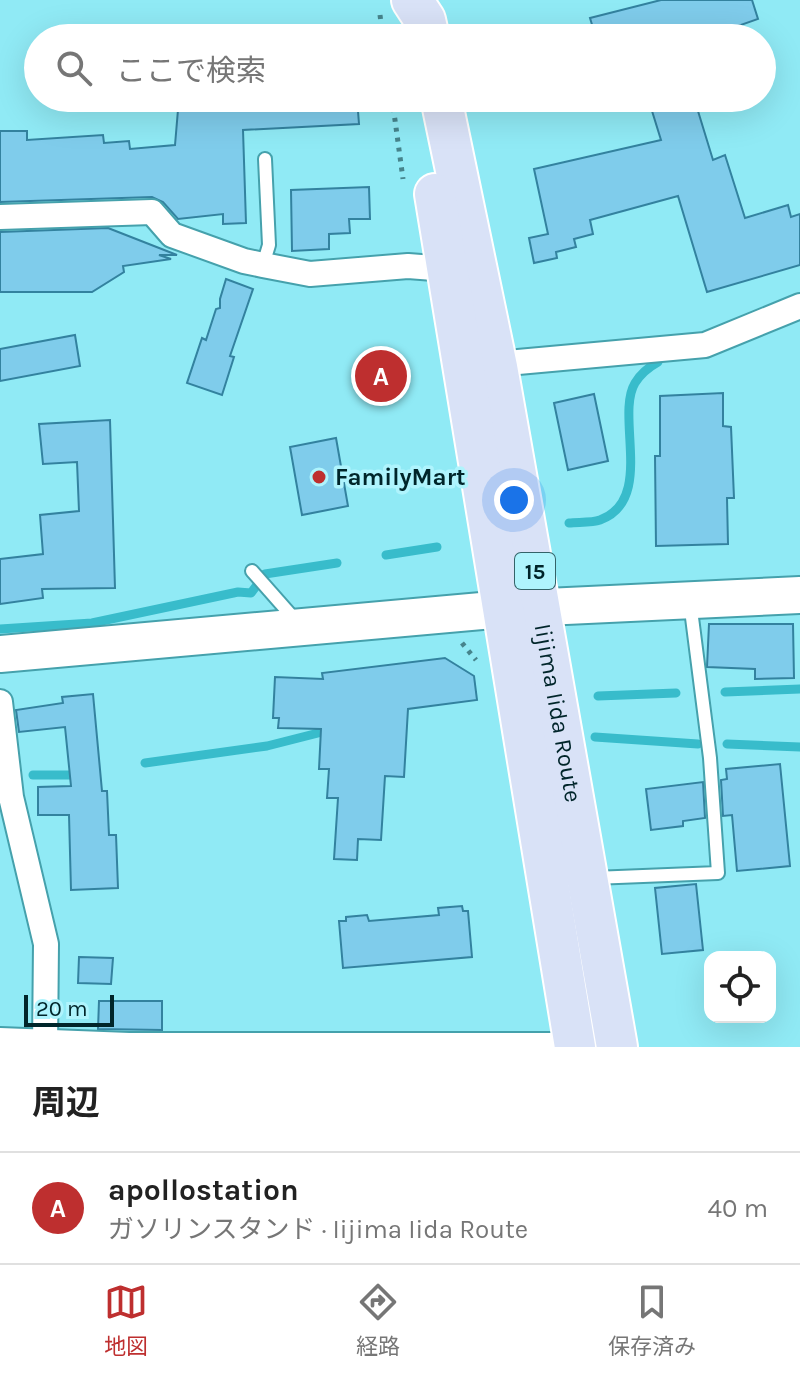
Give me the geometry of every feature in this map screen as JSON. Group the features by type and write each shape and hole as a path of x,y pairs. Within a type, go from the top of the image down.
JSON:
{"main road":[{"name":"Iijima Iida Route","path":"421,112 447,269 587,879 617,1047"},
{"name":"Iijima Iida Route","path":"444,112 497,367 575,1046"}],"street":[{"path":"0,217 152,212 172,235 263,265 310,274 408,266 447,269"},
{"path":"497,367 518,362 705,345 800,306"},
{"path":"0,654 523,608 800,595"},
{"path":"0,702 11,797 46,944 45,1045"},
{"path":"0,1040 45,1045 575,1046"}],"lane":[{"path":"263,265 269,245 265,159"},
{"path":"252,571 302,627"},
{"path":"587,879 718,873 710,758 690,598"}],"building":[{"path":"661,0 752,0 758,19 744,24 592,24 590,18"},
{"path":"178,112 358,112 359,124 243,130 246,223 223,224 223,214 178,219 163,202 152,197 0,202 0,131 27,131 27,140 103,135 104,143 129,141 130,149 175,145"},
{"path":"652,112 698,112 713,160 725,155 745,218 788,205 791,217 800,214 800,265 707,292 678,196 590,220 593,234 574,239 576,247 556,252 557,258 534,263 529,238 548,234 534,169 661,140"},
{"path":"369,187 370,219 349,219 350,233 329,234 329,249 292,251 291,190"},
{"path":"108,228 177,255 159,255 171,259 123,266 124,272 92,292 0,292 0,232"},
{"path":"226,279 253,289 230,356 234,357 222,395 187,383 202,338 206,340 216,309 220,308"},
{"path":"75,335 80,366 0,381 0,349"},
{"path":"723,393 723,426 731,427 734,498 727,498 728,544 656,546 655,456 660,456 660,396"},
{"path":"594,394 608,461 568,470 554,403"},
{"path":"110,420 115,588 42,589 43,598 0,604 0,559 43,554 40,515 79,511 77,462 43,464 39,424"},
{"name":"FamilyMart","path":"336,438 348,506 302,515 290,447"},
{"path":"709,624 793,624 794,678 755,679 755,669 707,667"},
{"path":"445,658 474,676 477,700 408,709 404,777 385,776 381,840 358,839 357,860 334,859 338,798 327,798 329,769 319,769 321,729 278,728 279,718 273,718 275,677 323,679 322,673"},
{"path":"93,694 102,791 107,791 109,835 116,835 118,888 71,890 69,815 38,815 38,787 71,786 65,727 19,732 16,710 63,703 62,697"},
{"path":"780,764 790,866 737,871 732,815 723,816 721,780 727,779 726,769"},
{"path":"703,782 705,818 683,821 683,826 651,830 646,789"},
{"path":"696,884 703,950 662,954 655,888"},
{"path":"462,906 463,911 468,911 472,957 343,968 339,921 346,921 346,917 367,915 369,921 439,915 438,908"},
{"path":"79,957 113,958 111,984 78,983"},
{"path":"99,1001 162,1001 162,1030 98,1029"}],"waterway":[{"path":"569,523 600,520 616,510 626,495 631,456 630,398 640,376 658,362"},
{"path":"386,555 437,547"},
{"path":"0,629 92,623 238,592 251,593 265,574 337,563"},
{"path":"725,692 800,689"},
{"path":"598,696 676,693"},
{"path":"145,763 267,746 330,730"},
{"path":"595,737 698,744"},
{"path":"727,744 800,747"},
{"path":"33,775 81,775"}],"place":[{"name":"apollostation","path":"381,376"},
{"name":"FamilyMart","path":"319,477"}]}
